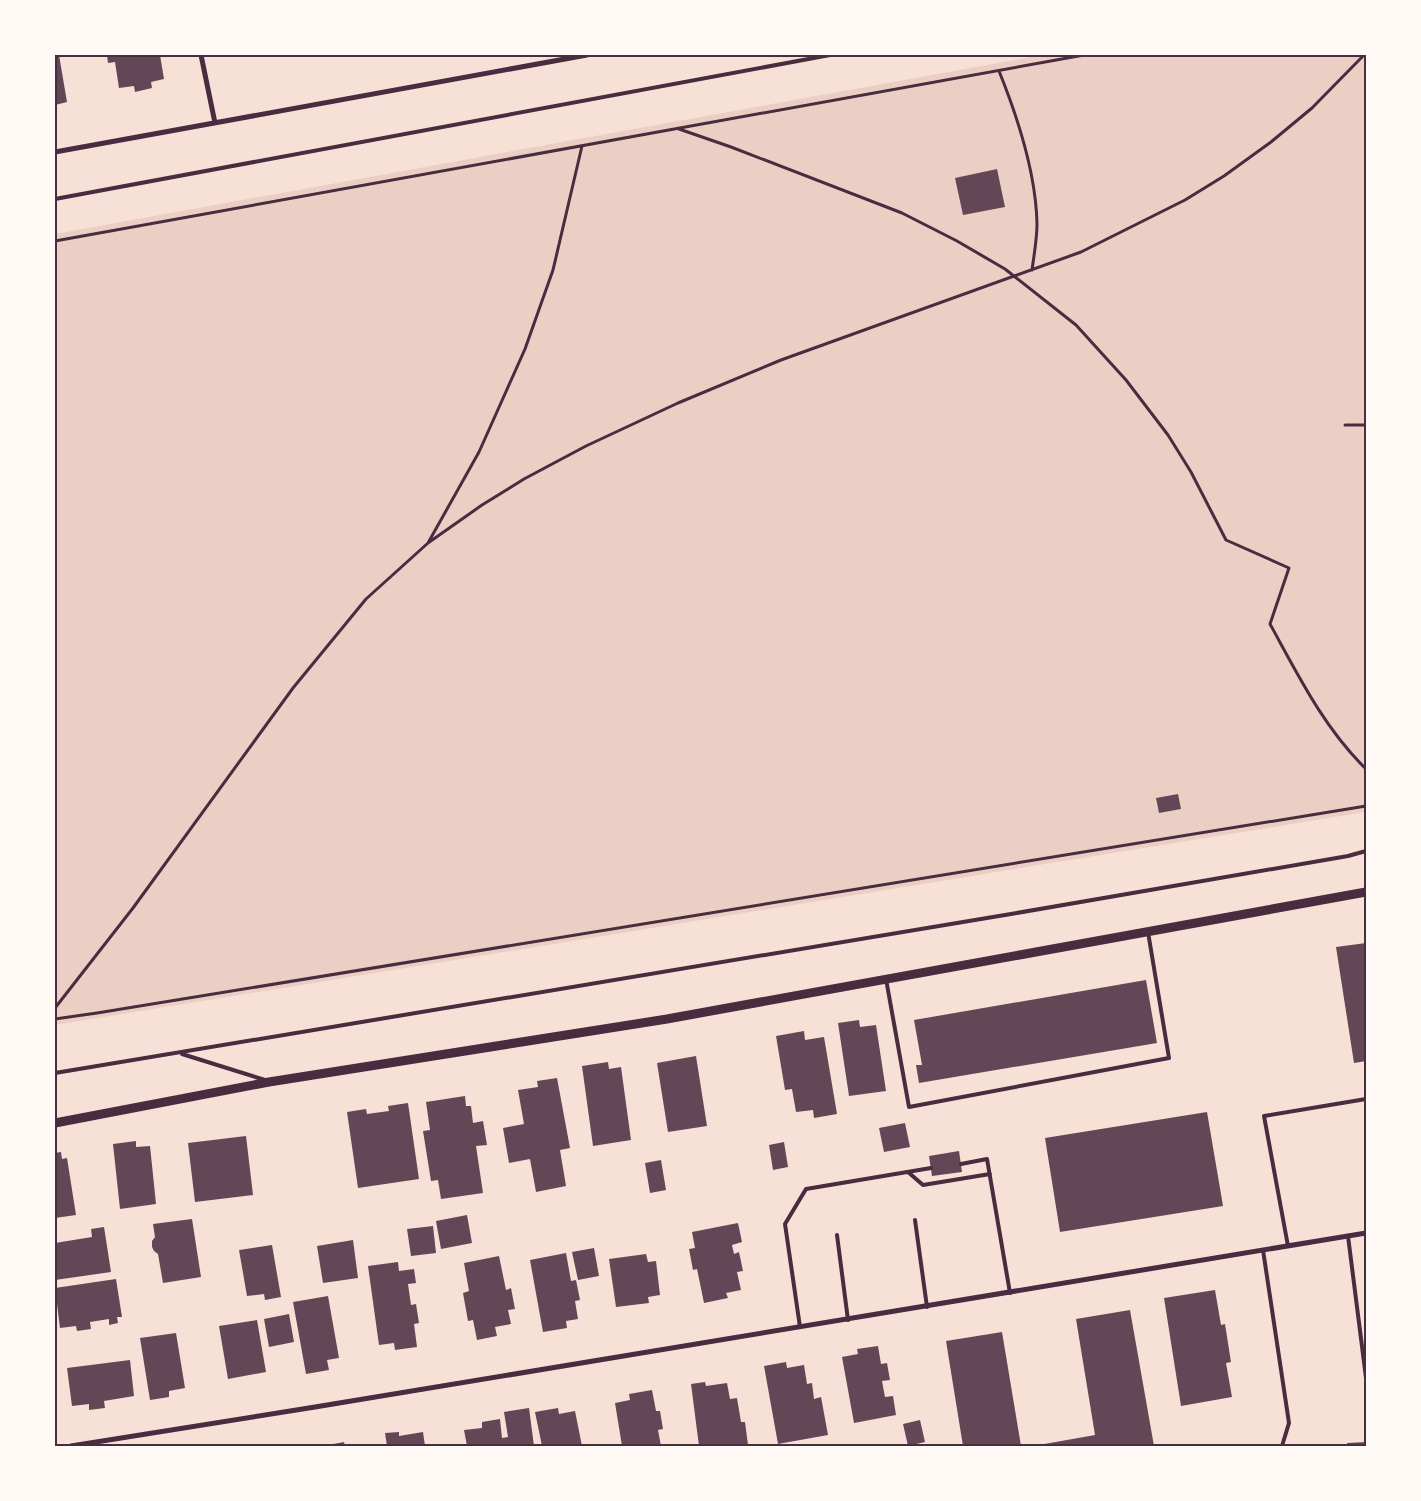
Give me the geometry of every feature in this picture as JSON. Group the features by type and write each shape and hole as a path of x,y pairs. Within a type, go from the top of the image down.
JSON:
{"street":[{"path":"201,55 215,123"},
{"path":"55,152 588,55"},
{"path":"55,1123 269,1082 667,1019 1366,892"},
{"path":"71,1446 352,1402 1366,1233"}],"lane":[{"path":"55,199 830,55"},
{"path":"55,1073 1030,911 1348,856 1366,851"},
{"path":"886,979 909,1107 1169,1058 1148,931"},
{"path":"179,1053 269,1082"},
{"path":"1288,1246 1264,1116 1366,1099"},
{"path":"961,1164 987,1159 1010,1293"},
{"path":"800,1328 784,1224 806,1189 930,1168"},
{"path":"908,1172 924,1185 990,1174"},
{"path":"915,1220 927,1307"},
{"path":"837,1235 848,1320"},
{"path":"1348,1236 1366,1378"},
{"path":"1264,1250 1290,1423 1282,1446"}],"path":[{"path":"55,241 1084,55"},
{"path":"55,1008 133,908 293,688 366,599 428,543 482,505 524,479 586,446 678,403 781,360 1081,252 1185,200 1224,176 1271,142 1305,113 1364,55"},
{"path":"999,71 1018,120 1033,187 1037,224 1032,270"},
{"path":"679,129 902,213 957,241 1005,269 1076,325 1126,380 1168,435 1191,472 1226,540 1290,568 1270,624 1314,704 1348,751 1366,769"},
{"path":"428,543 479,452 525,349 553,270 582,146"},
{"path":"1345,424 1366,425"},
{"path":"55,1019 97,1014 1366,806"}],"shaded area":[{"path":"1042,55 1366,55 1366,812 55,1025 55,234"}],"building":[{"path":"55,55 59,55 67,102 55,105"},
{"path":"107,55 160,55 164,79 151,82 152,88 135,92 134,86 119,88 115,62 108,63"},
{"path":"997,169 1005,207 963,215 955,178"},
{"path":"1178,794 1181,809 1159,813 1156,798"},
{"path":"1366,943 1366,1061 1354,1063 1336,947"},
{"path":"1146,980 1157,1043 919,1083 916,1065 922,1065 914,1020"},
{"path":"859,1020 860,1027 876,1025 886,1091 849,1096 838,1023"},
{"path":"804,1031 805,1040 824,1037 837,1114 814,1118 813,1110 796,1112 792,1089 785,1090 776,1036"},
{"path":"696,1056 707,1126 668,1132 657,1063"},
{"path":"608,1062 609,1069 621,1067 631,1140 593,1146 582,1066"},
{"path":"557,1078 570,1148 560,1150 566,1186 536,1192 530,1159 509,1163 503,1128 524,1124 518,1090 538,1087 537,1081"},
{"path":"465,1096 466,1106 471,1106 473,1123 483,1121 487,1145 476,1146 483,1193 441,1199 438,1180 431,1181 423,1131 430,1130 426,1102"},
{"path":"408,1103 419,1179 358,1188 347,1112 366,1109 367,1114 389,1111 388,1106"},
{"path":"1207,1112 1223,1206 1060,1232 1045,1138"},
{"path":"905,1123 910,1147 884,1152 879,1128"},
{"path":"246,1136 253,1195 195,1202 188,1143"},
{"path":"136,1141 136,1147 150,1146 156,1204 120,1209 113,1144"},
{"path":"784,1142 788,1167 773,1170 769,1145"},
{"path":"959,1151 962,1172 932,1176 929,1156"},
{"path":"61,1152 62,1159 67,1158 76,1215 55,1218 55,1153"},
{"path":"661,1160 666,1190 650,1193 645,1163"},
{"path":"467,1215 472,1243 441,1249 436,1221"},
{"path":"192,1219 201,1277 163,1283 158,1254 152,1247 152,1241 155,1237 153,1224"},
{"path":"738,1223 742,1242 732,1245 734,1254 739,1252 743,1271 737,1272 741,1290 726,1293 728,1298 704,1303 697,1269 693,1270 689,1249 695,1248 692,1232"},
{"path":"433,1226 436,1253 411,1256 407,1229"},
{"path":"104,1227 111,1272 55,1280 55,1243 92,1237 91,1229"},
{"path":"353,1240 358,1278 323,1283 317,1246"},
{"path":"272,1245 281,1297 265,1300 264,1294 247,1296 239,1250"},
{"path":"594,1248 599,1276 578,1280 572,1252"},
{"path":"566,1253 571,1281 576,1280 580,1300 575,1301 578,1319 566,1321 567,1328 543,1332 530,1260"},
{"path":"646,1254 648,1262 656,1261 660,1295 648,1297 649,1303 616,1307 609,1259"},
{"path":"499,1256 506,1290 511,1288 515,1309 508,1310 511,1324 495,1327 497,1336 477,1340 473,1320 468,1321 463,1293 469,1291 464,1263"},
{"path":"398,1262 399,1271 414,1269 416,1283 408,1284 411,1305 416,1304 419,1323 414,1324 417,1347 395,1350 394,1343 379,1345 368,1266"},
{"path":"116,1279 122,1317 117,1317 118,1323 109,1325 109,1319 90,1322 91,1329 77,1331 76,1326 60,1328 55,1288"},
{"path":"1215,1290 1221,1325 1225,1324 1231,1362 1226,1363 1232,1397 1181,1406 1164,1298"},
{"path":"328,1296 339,1358 327,1360 329,1370 306,1374 293,1302"},
{"path":"1130,1310 1154,1446 1033,1446 1095,1435 1076,1319"},
{"path":"289,1314 294,1342 269,1347 264,1319"},
{"path":"257,1320 266,1372 228,1379 219,1326"},
{"path":"1002,1332 1021,1446 963,1446 946,1341"},
{"path":"176,1333 185,1388 169,1391 169,1397 150,1400 140,1338"},
{"path":"878,1346 881,1364 887,1363 890,1380 882,1381 885,1397 893,1396 896,1415 854,1423 842,1357 858,1354 857,1349"},
{"path":"130,1360 134,1396 104,1401 105,1408 89,1410 89,1404 72,1406 67,1368"},
{"path":"786,1362 787,1368 804,1365 807,1384 812,1383 814,1399 821,1397 828,1435 778,1444 764,1366"},
{"path":"705,1382 706,1386 727,1383 730,1399 737,1398 741,1422 745,1422 748,1445 699,1446 691,1384"},
{"path":"652,1390 656,1411 660,1411 663,1429 658,1430 661,1446 622,1446 615,1403 630,1400 629,1394"},
{"path":"529,1408 534,1446 467,1446 464,1430 482,1428 482,1422 500,1419 502,1438 508,1437 504,1412"},
{"path":"558,1408 559,1414 575,1411 582,1446 542,1446 535,1412"},
{"path":"920,1420 925,1442 908,1446 903,1424"},
{"path":"399,1432 399,1436 423,1432 425,1446 387,1446 385,1433"},
{"path":"344,1442 345,1446 328,1446 328,1445"},
{"path":"1366,1442 1366,1446 1347,1446 1347,1443"}]}
